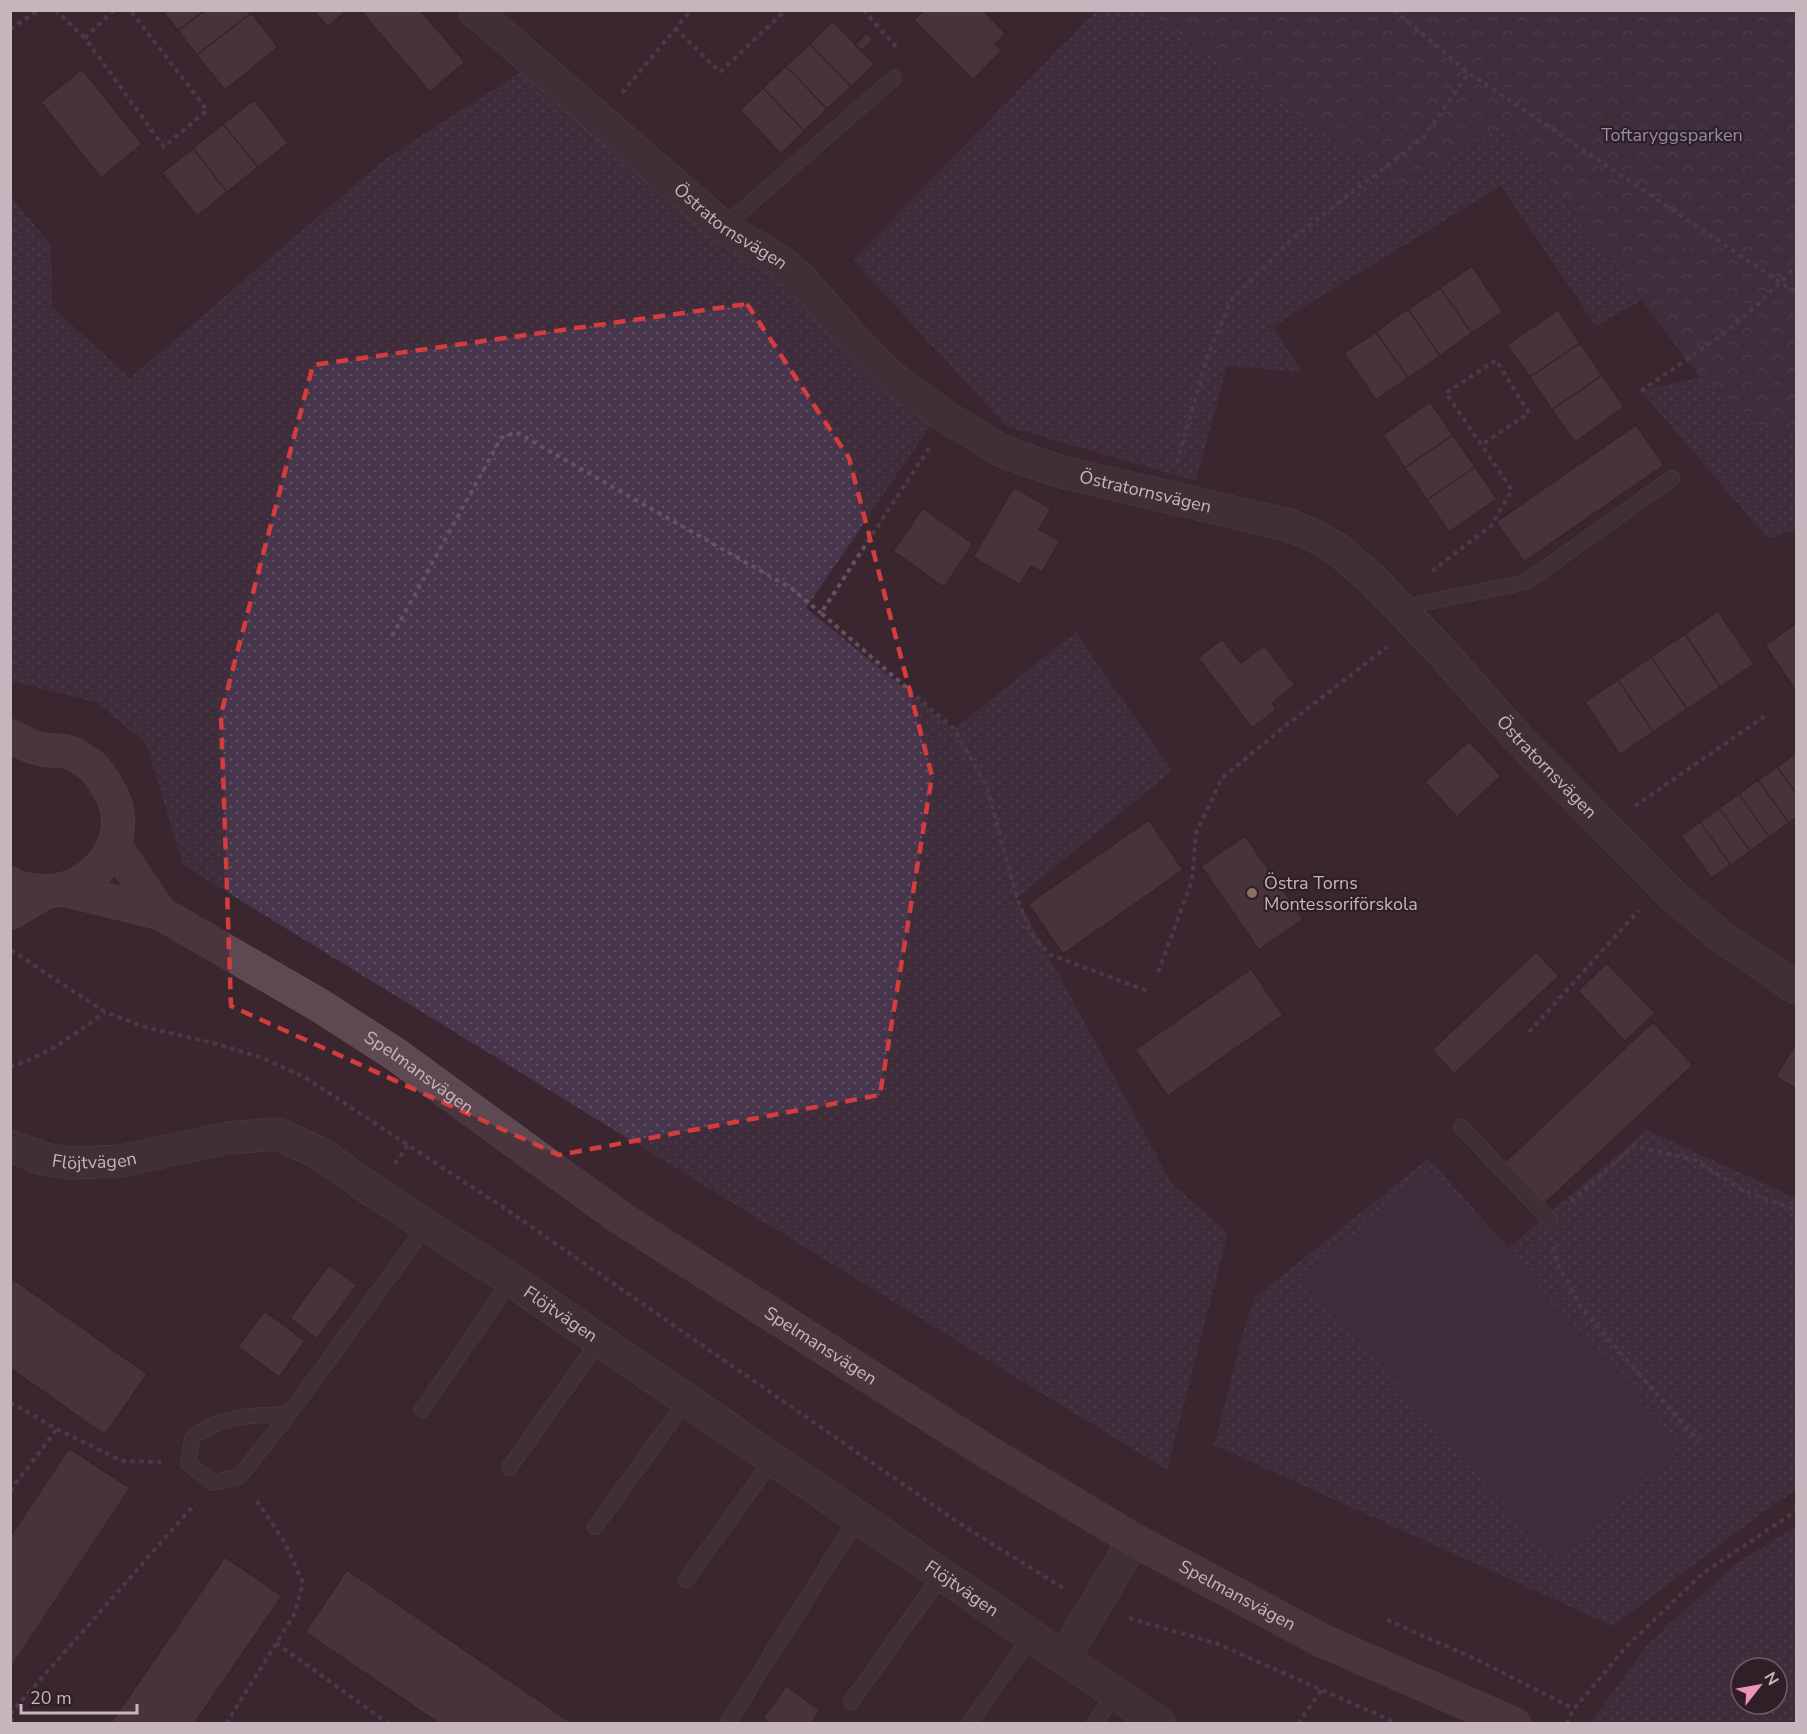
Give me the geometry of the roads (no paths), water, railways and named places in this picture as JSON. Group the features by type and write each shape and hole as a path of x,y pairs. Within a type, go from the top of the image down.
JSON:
{"main road":[{"path":"10,913 55,891 88,879 104,864 114,844 118,828 115,799 94,767 69,752 20,748"},
{"name":"Spelmansvägen","path":"114,844 160,913"},
{"name":"Spelmansvägen","path":"10,883 15,888 55,891 160,913 338,1017 395,1054 619,1217 981,1448 1134,1540 1323,1641 1514,1724"}],"street":[{"name":"Östratornsvägen","path":"474,10 723,227 782,262 800,278 890,376 948,418 1002,450 1047,467 1288,525 1313,535 1337,549 1414,614 1518,738 1662,885 1723,938 1797,988"},
{"name":"Flöjtvägen","path":"10,1146 44,1159 70,1163 122,1161 227,1138 278,1134 321,1154 376,1194 427,1225 600,1340 1160,1724"},
{"path":"1064,1657 1134,1540"}],"lane":[{"path":"723,227 894,78"},
{"path":"1414,614 1526,582 1672,478"},
{"path":"1461,1126 1550,1220"},
{"path":"289,1414 249,1416 219,1422 193,1436 188,1463 213,1484 240,1476 289,1414 427,1225"},
{"path":"422,1410 511,1280"},
{"path":"509,1468 600,1340"},
{"path":"595,1527 687,1400"},
{"path":"686,1580 773,1459"},
{"path":"728,1723 858,1518"},
{"path":"851,1702 942,1574"},
{"path":"969,1724 1032,1635"},
{"path":"1095,1724 1116,1693"}],"place":[{"name":"Östra Torns Montessoriförskola","path":"1252,893"}],"park label":[{"name":"Toftaryggsparken","path":"1672,135"}]}
